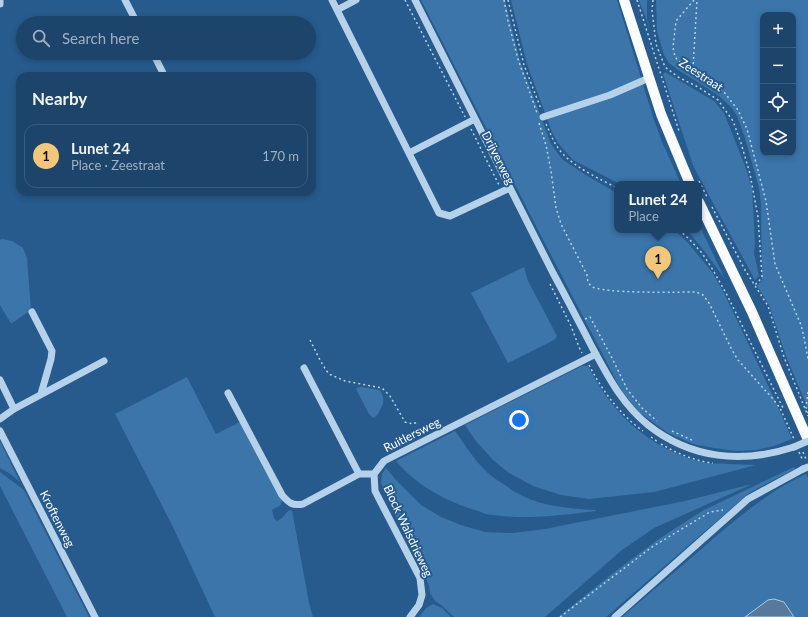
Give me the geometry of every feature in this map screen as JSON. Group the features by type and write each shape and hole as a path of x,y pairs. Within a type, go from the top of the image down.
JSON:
{"main road":[{"path":"624,0 661,114 694,181"},
{"path":"702,208 752,312 808,440"}],"street":[{"path":"125,0 133,16"},
{"path":"332,0 439,213 450,216 510,188"},
{"path":"337,10 356,0"},
{"name":"Drijverweg","path":"415,0 579,322 616,390 631,410 660,434 700,452 718,456 748,457 770,454 808,440"},
{"path":"156,60 162,72"},
{"path":"540,118 610,95 649,78"},
{"path":"409,153 475,120"},
{"path":"32,312 52,350 51,359 41,394"},
{"name":"Ruitlersweg","path":"374,474 384,461 596,354"},
{"path":"0,418 14,408 104,361"},
{"path":"304,368 359,474"},
{"path":"0,380 14,408"},
{"path":"228,393 282,495 288,502 296,505 303,504 359,474 374,474"},
{"name":"Kroftenweg","path":"0,431 95,617"},
{"path":"615,617 748,499 806,468"},
{"name":"Block Walsdrieweg","path":"374,474 375,491 420,578 422,595 421,600 410,617"}],"path":[{"name":"Drijverweg","path":"405,0 503,192"},
{"path":"504,0 518,58 540,118 563,155 577,166 614,186"},
{"path":"508,0 524,65 540,118 551,171 556,208 561,224 587,275 588,282 592,287 597,289 644,292 696,292 703,295 738,360 780,408 806,468"},
{"name":"Zeestraat","path":"637,0 679,132"},
{"name":"Zeestraat","path":"653,0 652,10 656,44 665,66 678,77 718,100 733,121 741,143 750,174 758,217 762,277 754,286"},
{"path":"693,70 695,0"},
{"path":"695,0 676,21 673,46 675,57 681,63 724,92 738,110 747,129 766,201 775,264 801,325 808,359"},
{"path":"702,195 754,286 768,306 784,357 808,414"},
{"path":"682,233 702,253 713,270 786,414"},
{"path":"549,284 571,326 579,348 609,398 627,418 644,432"},
{"path":"571,326 590,317 627,389 642,408 658,422"},
{"path":"310,340 329,374 345,381 382,388 390,396 405,422 408,424 418,422"},
{"path":"808,392 806,407 808,414"},
{"path":"671,431 700,444"},
{"path":"649,436 681,454 691,458 714,463"},
{"path":"802,449 808,463"},
{"path":"560,617 652,547 710,512 739,508"}],"shaded area":[{"path":"421,0 505,0 520,61 551,144 562,159 614,191 614,233 678,233 712,272 723,291 792,439 774,446 756,450 736,451 714,448 693,444 668,433 640,413 623,394"},
{"path":"511,0 617,0 653,117 662,142 680,181 614,181 573,160 558,143 552,132 527,64"},
{"path":"639,0 647,0 647,20 653,37"},
{"path":"656,0 808,0 808,409 786,356 769,305 757,286 762,280 761,204 759,188 745,138 737,116 731,107 719,96 678,70 669,63 664,55 657,31"},
{"path":"665,72 714,101 724,113 752,188 755,243 754,253 759,276 755,280 693,165 663,74"},
{"path":"702,230 725,279 690,233 702,233"},
{"path":"0,240 12,241 23,248 27,258 31,310 12,323 0,305"},
{"path":"524,267 528,281 557,336 550,342 508,363 471,293"},
{"path":"582,366 588,366 606,396 632,425 643,434 667,449 694,460 707,463 756,465 654,492 589,499 561,495 533,486 509,473 493,460 475,440 465,425"},
{"path":"187,377 216,434 242,421 282,500 281,505 272,510 274,518 277,521 288,511 292,510 309,603 313,617 215,617 172,525 115,414"},
{"path":"361,387 380,390 382,395 383,405 377,415 373,418 369,414 357,391 356,388"},
{"path":"455,431 485,471 518,493 532,500 547,504 596,511 532,517 487,514 455,503 433,492 413,478 396,461"},
{"path":"0,441 20,482 0,468"},
{"path":"794,467 795,469 748,494 606,617 558,617 612,574 674,529 704,510"},
{"path":"386,468 421,505 441,517 485,532 513,533 545,529 685,501 752,484 654,528 622,550 545,617 454,617 435,601 430,593 424,572 397,519 381,483 382,474"},
{"path":"0,472 24,490 89,617 67,617 0,486"},
{"path":"806,474 808,478 808,617 794,617 785,602 774,599 768,600 745,617 622,617 742,515 779,488"},
{"path":"774,599 784,602 794,617 745,617 768,600"},
{"path":"433,604 442,608 451,617 419,617 426,608"}],"place":[{"name":"Lunet 24","path":"658,279"}]}
